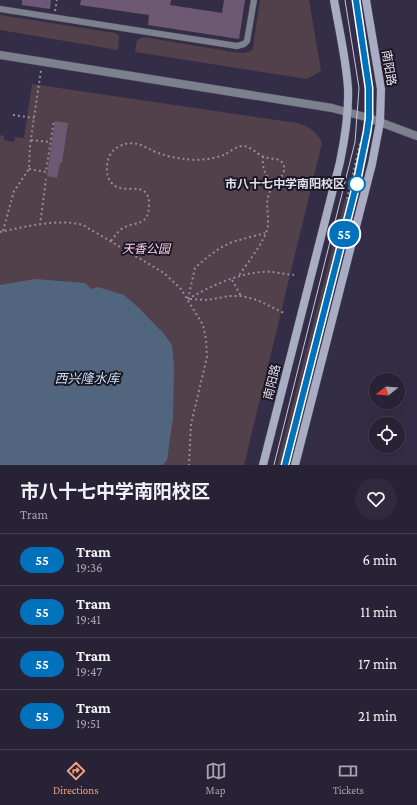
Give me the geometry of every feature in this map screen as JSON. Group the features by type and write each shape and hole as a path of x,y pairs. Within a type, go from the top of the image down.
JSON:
{"main road":[{"name":"南阳路","path":"263,465 340,162 345,137 348,111 347,75 334,0"},
{"name":"南阳路","path":"295,465 372,164 380,122 381,88 366,0"}],"street":[{"path":"0,55 329,107 348,111 417,136"}],"lane":[{"path":"0,9 237,46 244,44 247,41 254,0"}],"path":[{"path":"42,62 31,140 29,169 14,191 2,232 64,222 83,224 164,273 177,285 188,299 203,325 207,348 205,367 191,420 189,465"},
{"path":"13,115 34,118"},
{"path":"29,169 46,172 54,120"},
{"path":"31,140 50,142"},
{"path":"111,241 121,229 141,222 149,210 148,195 142,190 135,188 118,188 110,182 106,168 107,162 110,155 116,148 127,143 139,144 159,153 176,158 191,160 218,157 243,146 250,148 263,156 277,159 282,162 284,172 271,189 267,199 268,222 265,233 238,277"},
{"path":"347,199 360,143"},
{"path":"263,156 263,169 274,185"},
{"path":"40,225 46,179"},
{"path":"188,299 195,268 204,259 232,242 265,233"},
{"path":"188,299 205,289 238,277 262,272 294,275"},
{"path":"231,280 241,296"},
{"path":"188,299 208,300 229,296 241,296 257,300 284,314"}],"green space":[{"path":"260,0 309,0 321,71 307,79 135,52 137,40 143,37 233,52 245,53 251,51 253,48"},
{"path":"0,15 115,33 119,36 118,50 0,30"},
{"name":"天香公园","path":"32,84 297,123 312,130 320,139 322,143 244,465 0,465 0,135 4,136 4,140 14,142 15,137 24,138"},
{"path":"345,199 350,200 282,465 277,465"}],"water":[{"name":"西兴隆水库","path":"35,279 85,283 91,289 98,287 124,295 164,334 172,345 174,367 173,418 167,460 163,465 0,465 0,285"}],"building":[{"path":"22,0 51,0 50,9 22,5"},
{"path":"81,0 171,0 170,5 222,13 224,0 245,0 239,39 148,25 149,15 80,5"},
{"path":"55,121 68,123 62,163 60,163 57,178 47,176"}],"tram line":[{"path":"274,465 355,142 359,88 345,0"},
{"path":"285,465 356,186 367,132 369,118 369,88 356,0"},
{"name":"55","path":"285,465 356,186 367,132 369,118 369,88 366,59 356,0"}],"place":[{"name":"市八十七中学南阳校区","path":"357,184"}]}
